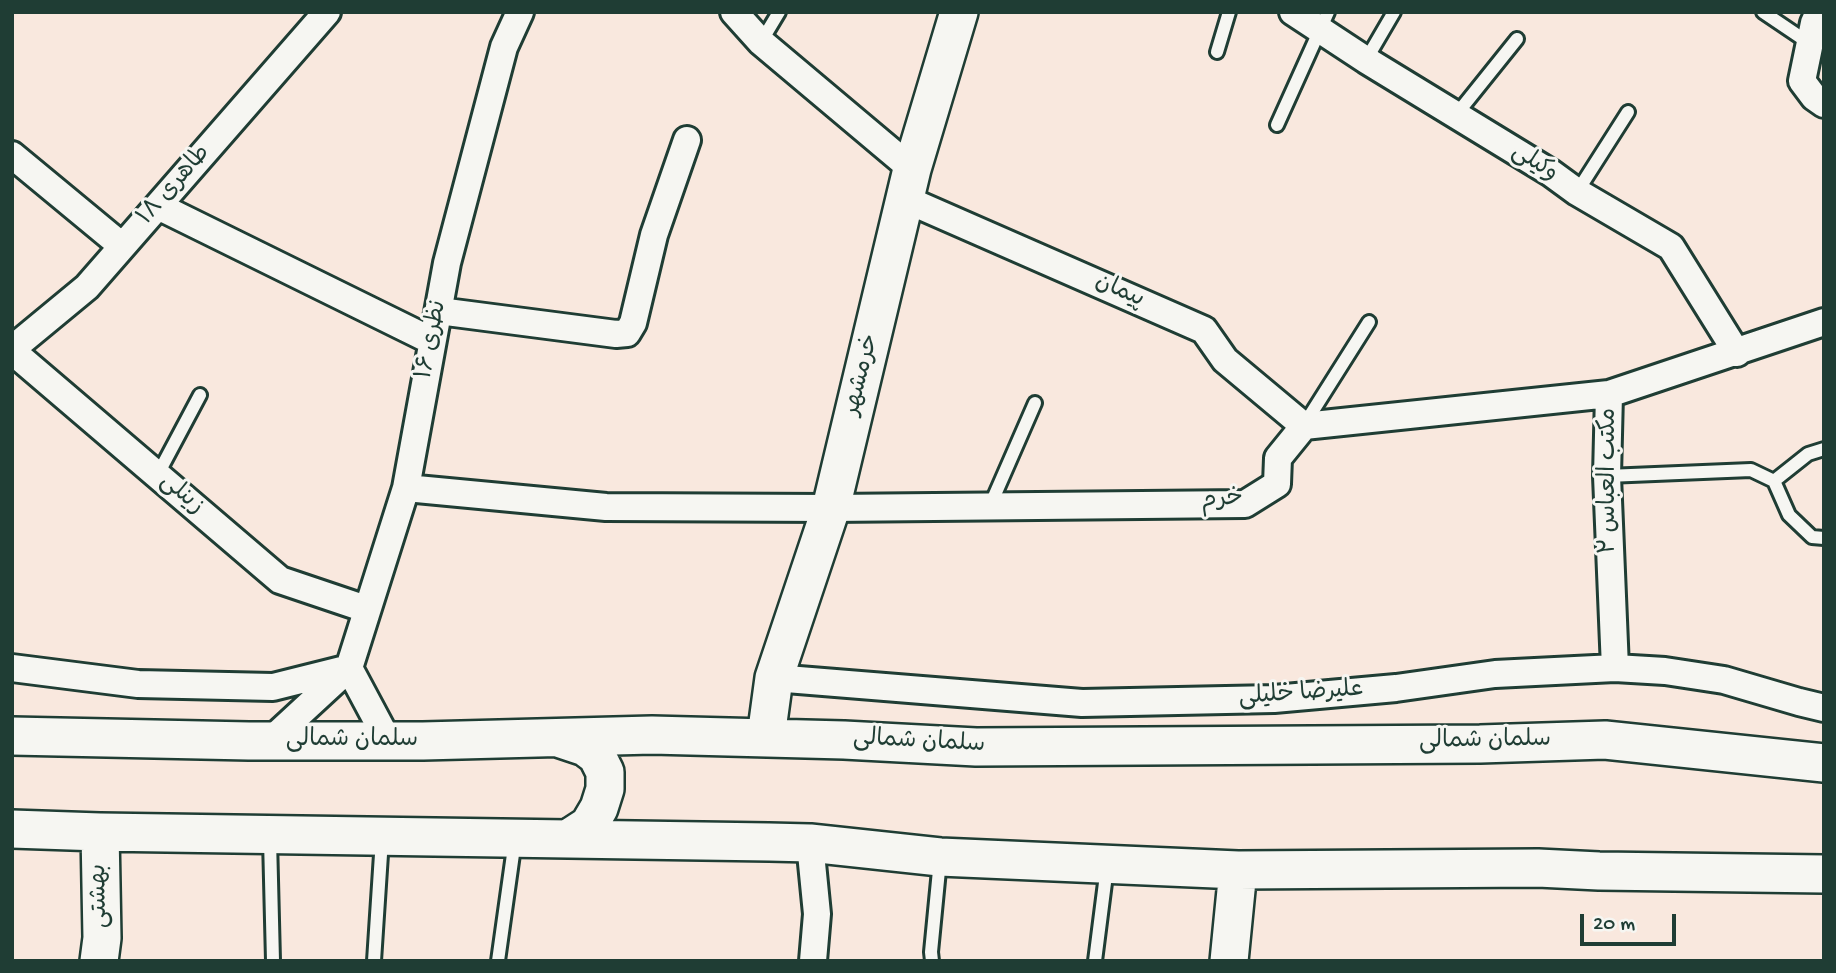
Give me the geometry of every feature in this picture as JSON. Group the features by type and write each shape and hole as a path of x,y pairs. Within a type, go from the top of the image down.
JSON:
{"main road":[{"name":"خرمشهر","path":"766,737 774,678 831,508 909,184 959,12"},
{"name":"سلمان شمالی","path":"12,736 388,741 652,735 766,737 976,747 1480,744 1605,740 1824,763"},
{"path":"558,738 585,747 597,756 605,772 605,789 599,808 589,825 569,838"},
{"path":"12,828 100,832 810,843 940,857 1238,870 1538,868 1824,874"},
{"name":"بهشتی","path":"99,961 102,939 100,832"},
{"path":"1229,961 1238,870"}],"street":[{"name":"طاهری ۱۸","path":"12,350 87,287 327,12"},
{"name":"نظری ۱۶","path":"349,668 406,488 447,263 504,47 520,12"},
{"name":"پیمان","path":"734,12 761,42 909,184 1204,330 1225,360 1304,426"},
{"name":"وکیلی","path":"1293,12 1324,21 1366,60 1551,173 1577,192 1671,247 1737,353"},
{"path":"1819,12 1802,81 1814,97 1824,104"},
{"path":"439,312 616,334 626,333 633,323 654,235 687,139"},
{"path":"12,155 122,246"},
{"path":"158,206 432,341"},
{"name":"مکتب العباس ۲","path":"1615,668 1607,476 1609,394 1824,322"},
{"name":"زینلی","path":"12,350 280,580 366,608"},
{"path":"1304,426 1609,394"},
{"name":"خرم","path":"406,488 607,507 1245,504 1278,484 1278,458 1304,426"},
{"path":"12,668 138,684 273,687 349,668"},
{"path":"271,740 349,668"},
{"path":"349,668 388,741"},
{"name":"علیرضا خلیلی","path":"774,678 1083,703 1274,699 1396,688 1495,674 1615,668 1665,671 1724,681 1824,708"},
{"path":"810,843 817,914 813,961"}],"lane":[{"path":"761,42 779,12"},
{"path":"1217,52 1229,12"},
{"path":"1366,60 1394,12"},
{"path":"1763,12 1810,44"},
{"path":"1278,125 1324,21"},
{"path":"1456,115 1517,39"},
{"path":"1577,192 1628,112"},
{"path":"1304,426 1369,322"},
{"path":"158,474 200,395"},
{"path":"989,506 1035,402"},
{"path":"1774,481 1808,454 1824,449"},
{"path":"1607,476 1751,470 1774,481 1789,515 1812,537 1824,538"},
{"path":"270,833 273,961"},
{"path":"374,961 382,835"},
{"path":"498,961 516,838"},
{"path":"932,961 940,857"},
{"path":"1095,961 1107,865"}]}
